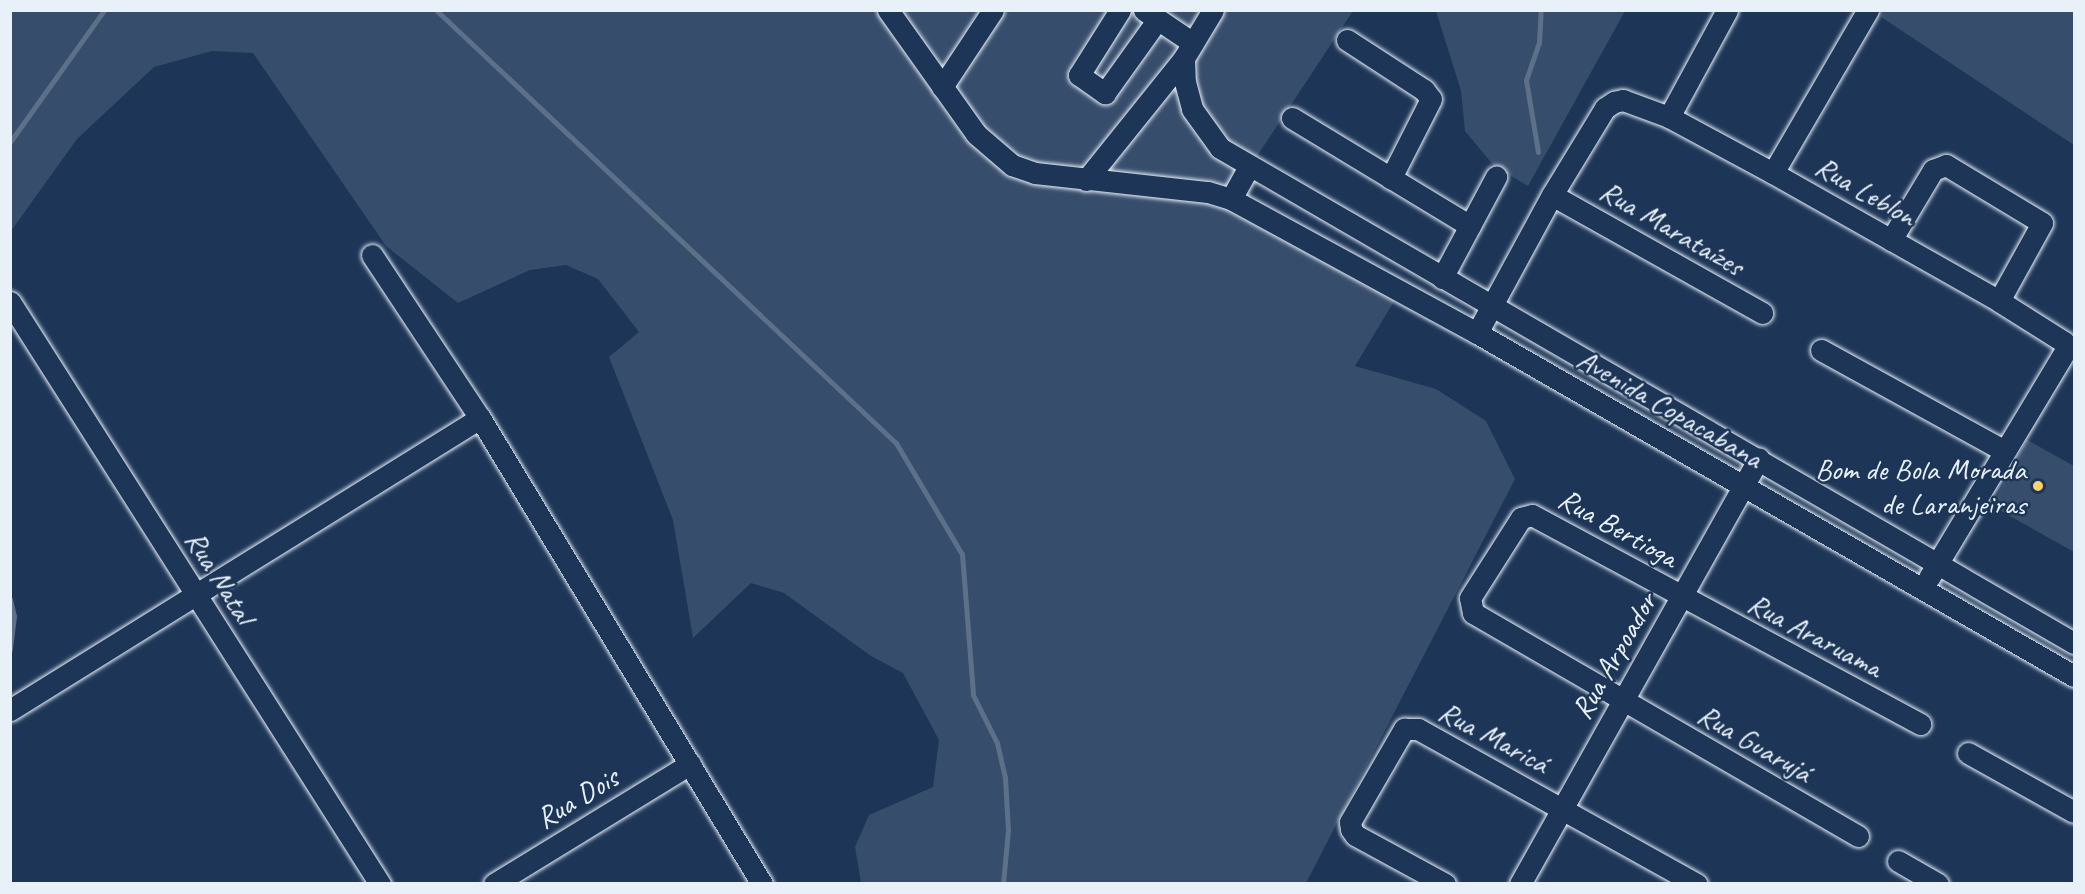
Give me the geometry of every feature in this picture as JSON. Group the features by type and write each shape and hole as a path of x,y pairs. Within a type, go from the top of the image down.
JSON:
{"street":[{"name":"Avenida Copacabana","path":"888,10 976,134 1012,165 1086,180 1208,192 1231,199 1478,333 2074,676"},
{"path":"942,87 993,10"},
{"path":"1120,10 1079,75 1106,93 1151,15 1188,50"},
{"path":"1086,180 1188,50 1213,10"},
{"path":"1669,117 1727,10"},
{"path":"1773,173 1868,10"},
{"path":"1347,40 1424,90 1431,99 1391,178"},
{"name":"Avenida Copacabana","path":"1188,50 1185,82 1192,109 1201,125 1220,148 1249,167 1494,306 1759,459 1936,565 2074,643"},
{"name":"Rua Leblon","path":"1478,333 1552,195 1605,108 1614,102 1623,100 1669,117 1999,301 2064,342 2067,348 2003,450 1921,590"},
{"path":"1292,118 1470,226"},
{"path":"1891,240 1937,166 1946,165 1966,176 2042,223 1999,301"},
{"path":"1231,199 1249,167"},
{"path":"1442,278 1496,177"},
{"name":"Rua Marataízes","path":"1552,195 1761,313"},
{"path":"372,255 480,418 762,884"},
{"name":"Rua Natal","path":"10,302 380,884"},
{"path":"1821,350 2003,450"},
{"path":"10,710 197,596 480,418"},
{"name":"Rua Arpoador","path":"1520,884 1759,459"},
{"name":"Rua Bertioga","path":"1623,702 1473,613 1470,598 1521,518 1528,514 1682,598"},
{"name":"Rua Araruama","path":"1682,598 1920,724"},
{"name":"Rua Guarujá","path":"1623,702 1858,836"},
{"name":"Rua Maricá","path":"1445,884 1355,835 1351,829 1350,822 1404,729 1418,729 1561,808"},
{"path":"1968,753 2074,812"},
{"name":"Rua Dois","path":"494,884 690,764"},
{"path":"1561,808 1697,884"},
{"path":"1898,861 1938,884"}],"shaded area":[{"path":"11,11 1353,11 1228,200 1396,298 1355,366 1436,389 1486,421 1515,479 1306,883 861,883 855,847 869,815 933,787 939,740 903,673 871,656 784,593 751,583 693,638 673,520 609,357 639,332 598,279 566,265 530,270 458,303 386,246 253,53 212,51 154,67 77,139 11,231"},
{"path":"1436,11 1625,11 1528,186 1494,166 1465,131 1461,91"},
{"path":"1884,11 2074,11 2074,145 1881,17"},
{"name":"Bom de Bola Morada de Laranjeiras","path":"2027,440 2074,466 2074,552 1992,506"}],"waterway":[{"path":"10,142 104,10"},
{"path":"436,10 896,443 962,554 973,695 997,743 1005,778 1008,830 1003,884"},
{"path":"1538,152 1526,80 1539,43 1541,10"},
{"path":"10,599 14,616 10,650"}],"place":[{"name":"Bom de Bola Morada de Laranjeiras","path":"2038,486"}]}
